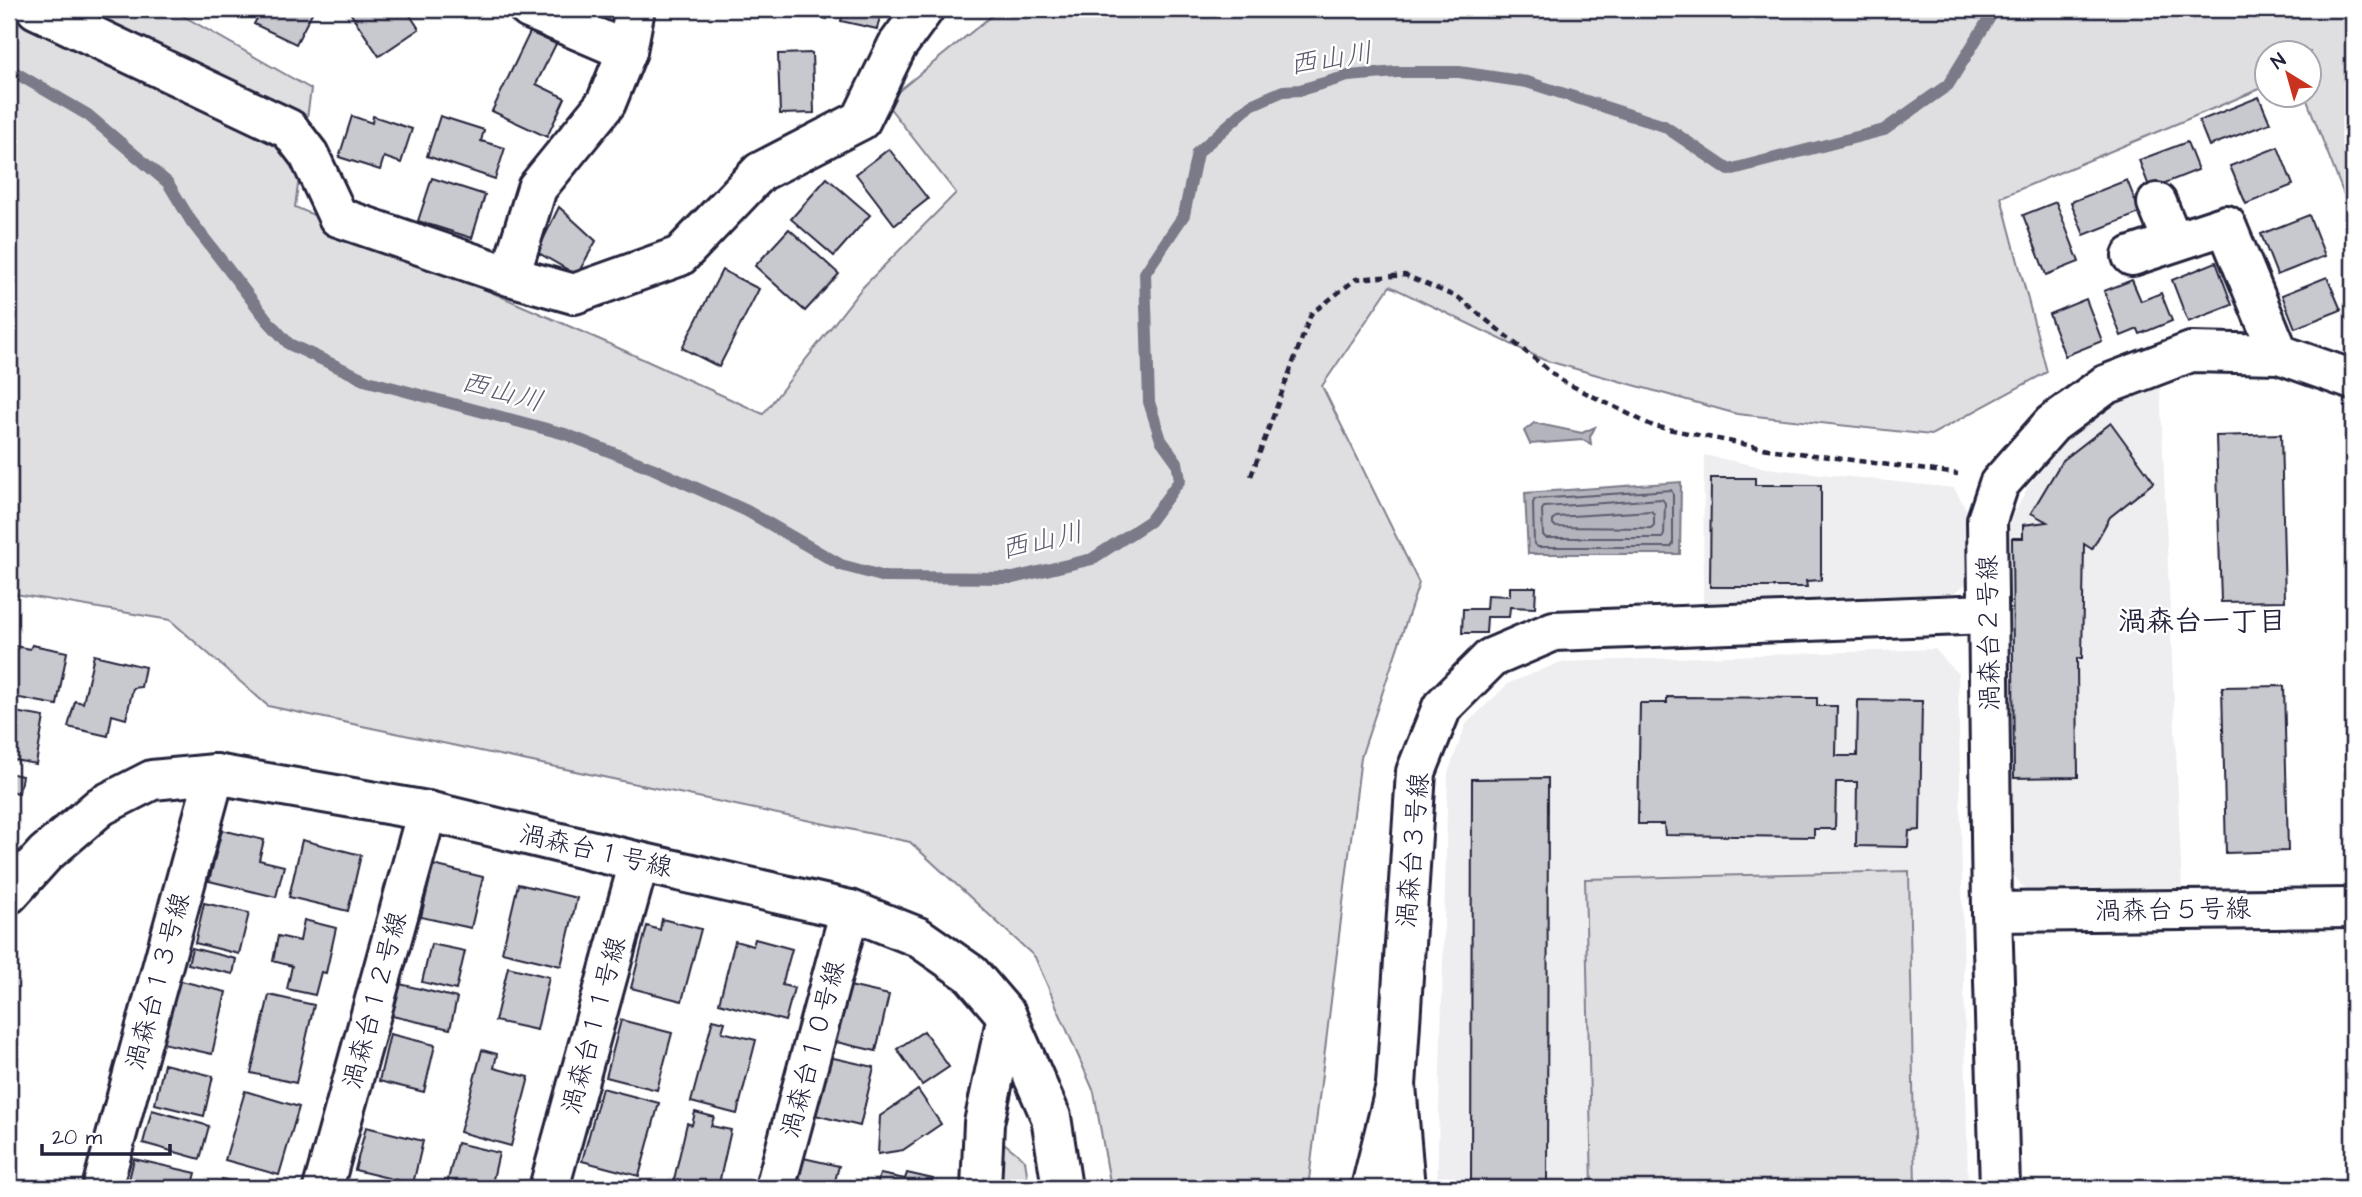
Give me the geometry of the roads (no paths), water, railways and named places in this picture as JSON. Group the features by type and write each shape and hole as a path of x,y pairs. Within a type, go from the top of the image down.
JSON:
{"street":[{"path":"36,9 289,130 309,155 338,217 510,276 574,294 680,256 761,172 861,120 897,46 924,9"},
{"path":"528,9 627,51"},
{"path":"510,276 537,188 607,103 627,51 635,9"},
{"path":"2157,203 2173,242"},
{"path":"2132,256 2226,225 2280,354"},
{"name":"渦森台２号線","path":"2000,1188 1992,912 1987,520 1999,484 2052,424 2105,385 2191,352 2280,354 2353,380"},
{"name":"渦森台３号線","path":"1371,1188 1396,1086 1416,772 1442,707 1492,658 1554,631 1988,614"},
{"name":"渦森台１号線","path":"9,894 45,854 101,806 152,780 215,774 428,811 850,909 918,937 971,974 1007,1016 1051,1117 1062,1188"},
{"name":"渦森台１３号線","path":"102,1188 215,774"},
{"name":"渦森台１２号線","path":"323,1188 428,811"},
{"name":"渦森台１１号線","path":"549,1188 639,862"},
{"name":"渦森台５号線","path":"1992,912 2353,908"},
{"name":"渦森台１０号線","path":"775,1188 850,909"},
{"path":"981,1188 984,1123 1007,1016"},
{"path":"1396,1086 1405,1188"}],"water":[{"path":"1534,423 1582,433 1595,427 1590,437 1591,444 1583,440 1530,444 1524,431"},
{"path":"1681,482 1680,554 1528,554 1525,493"}],"waterway":[{"name":"西山川","path":"9,69 88,115 168,183 191,221 289,344 368,381 565,434 652,468 747,511 841,565 885,577 1013,578 1092,559 1150,521 1180,480 1177,462 1161,440 1149,402 1145,273 1184,215 1197,153 1251,105 1283,91 1300,90 1348,76 1397,72 1459,72 1527,82 1664,126 1729,170 1884,130 1948,85 1995,9"}],"district":[{"name":"渦森台一丁目","path":"2202,621"}]}
